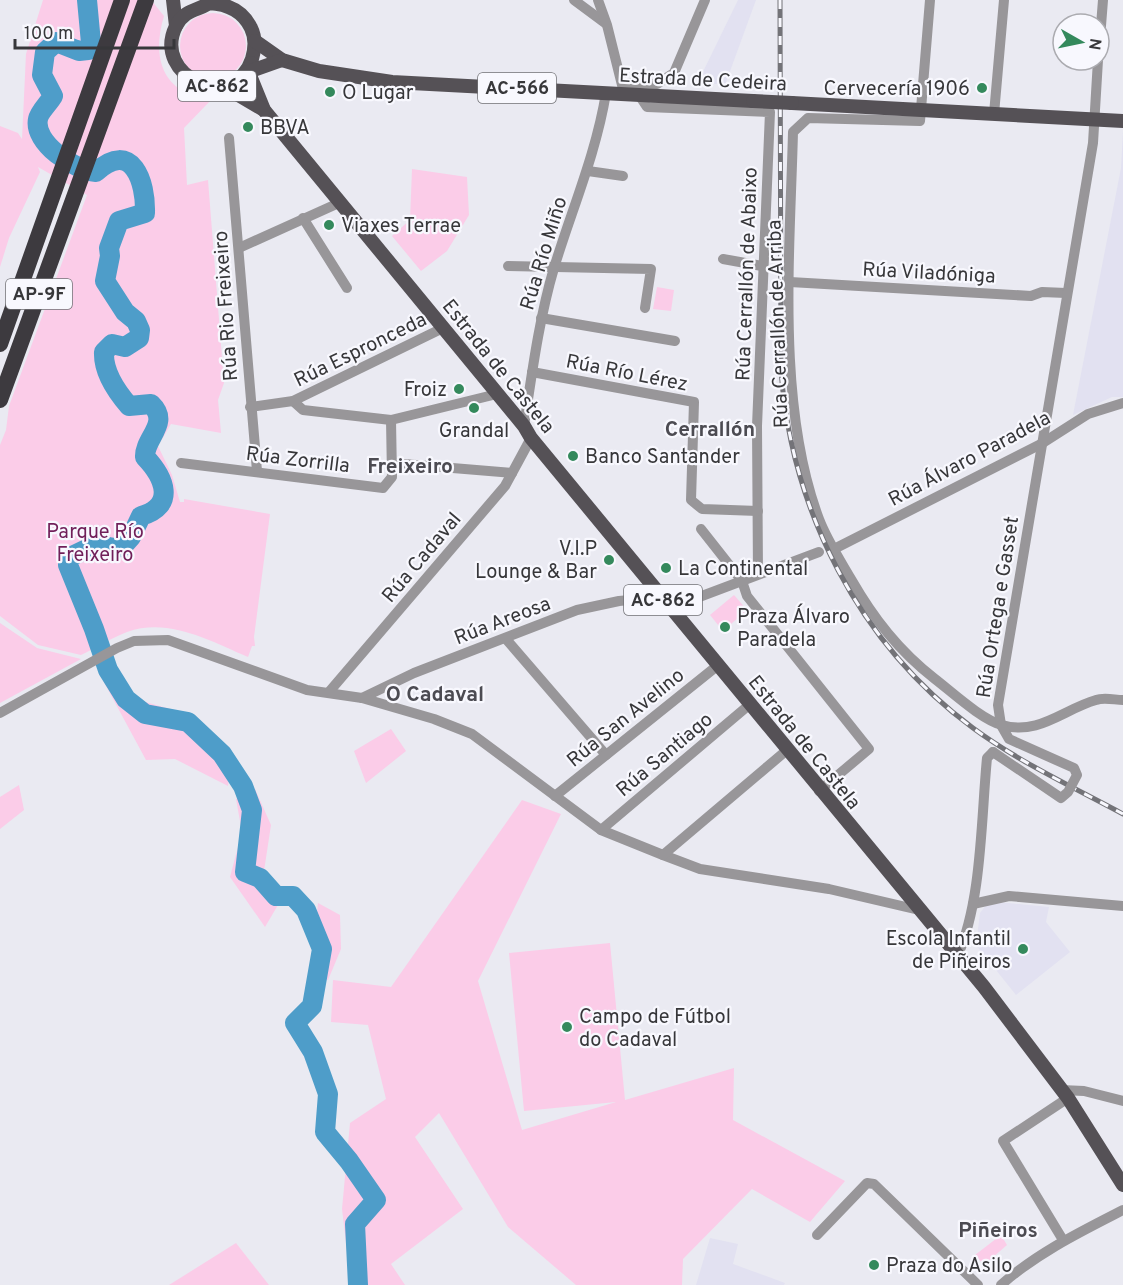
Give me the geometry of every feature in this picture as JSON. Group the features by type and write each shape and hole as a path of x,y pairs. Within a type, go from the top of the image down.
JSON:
{"highway":[{"path":"58,181 80,100 115,0"},
{"name":"AP-9F","path":"0,344 122,0"},
{"name":"AP-9F","path":"0,400 147,0"}],"main road":[{"name":"AC-862","path":"173,0 176,26 172,51 179,68 193,81 218,86 264,110"},
{"path":"188,0 221,4 241,14"},
{"path":"235,0 241,14 252,29 255,41"},
{"path":"176,26 192,9 208,3"},
{"name":"AC-862","path":"255,41 248,69 264,110"},
{"name":"AC-566","path":"255,41 282,60"},
{"path":"248,69 265,67 282,60"},
{"name":"Estrada de Cedeira","path":"282,60 319,71 392,82 606,93 623,89 639,94 1123,121"},
{"name":"AC-862","path":"258,95 258,84 265,67"},
{"name":"AC-862","path":"218,86 227,84 248,69"},
{"name":"Estrada de Castela","path":"264,110 819,791 984,987 1064,1094 1123,1185"}],"street":[{"path":"574,0 607,25"},
{"path":"602,3 623,89 657,84 674,73 705,0"},
{"path":"920,111 930,0"},
{"path":"994,114 1004,0"},
{"name":"Rúa Ortega e Gasset","path":"957,957 973,904 987,758 993,752 1061,798 1068,792 1077,775 1074,768 1009,740 1001,725 998,705 1093,143 1097,72"},
{"name":"Rúa Río Miño","path":"528,432 532,372 541,318 554,268 588,171 606,93"},
{"name":"Rúa Cerrallón de Abaixo","path":"639,94 647,107 770,112 757,426 758,574"},
{"name":"Rúa Cerrallón de Arriba","path":"920,111 920,121 808,118 793,132 790,282 794,414 803,464 819,519 834,549 888,636 914,662 1001,725"},
{"name":"Rúa Rio Freixeiro","path":"229,138 257,471"},
{"path":"588,171 623,176"},
{"path":"238,248 341,202"},
{"path":"303,218 347,288"},
{"path":"723,260 762,266"},
{"path":"508,266 651,269 645,308"},
{"name":"Rúa Viladóniga","path":"790,282 1031,296 1042,292 1066,293"},
{"path":"541,318 675,341"},
{"name":"Rúa Espronceda","path":"294,401 443,328"},
{"name":"Rúa Río Lérez","path":"532,372 693,402 691,500 702,509 758,511"},
{"path":"250,407 294,401 303,410 391,420 497,394"},
{"name":"Rúa Álvaro Paradela","path":"834,549 1041,444 1088,414 1123,403"},
{"path":"391,420 392,463 512,473"},
{"name":"Rúa Cadaval","path":"329,692 505,486 528,432"},
{"name":"Rúa Zorrilla","path":"181,463 383,488 392,477 392,463"},
{"path":"701,529 742,581 747,596 869,749 819,791"},
{"path":"670,608 819,552"},
{"name":"Rúa Areosa","path":"362,698 414,673 577,610 619,601 661,597"},
{"path":"506,639 606,755"},
{"path":"0,713 117,648 134,641 168,640 307,690 362,698 434,718 471,734 601,830 700,869 829,889 918,910"},
{"name":"Rúa San Avelino","path":"555,796 717,666"},
{"path":"1001,725 1026,728 1040,725 1098,699 1123,700"},
{"name":"Rúa Santiago","path":"601,830 749,705"},
{"path":"663,855 787,750"},
{"path":"973,904 1009,896 1123,906"},
{"path":"1063,1240 1002,1141 1064,1094 1084,1090 1123,1101"},
{"path":"817,1235 867,1183 874,1184 978,1285"},
{"path":"1000,1285 1021,1267 1063,1240 1123,1210"}],"shaded area":[{"path":"738,0 756,0 725,85 698,82"},
{"path":"1123,131 1123,397 1112,397 1073,415 1121,168"},
{"name":"Escola Infantil de Piñeiros","path":"998,902 1049,907 1046,922 1070,952 1016,995 976,945 980,913 986,905"},
{"path":"710,1238 738,1244 733,1264 785,1283 784,1285 696,1285"}],"green space":[{"name":"Parque Río Freixeiro","path":"43,0 151,0 164,16 159,46 165,72 182,90 211,100 184,128 187,185 208,180 224,383 218,400 221,433 171,424 158,446 172,475 180,502 184,502 184,499 270,514 254,637 255,646 252,646 248,657 189,633 158,627 127,632 81,655 38,645 0,616 0,445 6,430 9,406 87,195 38,167 40,172 9,238 0,267 0,126 18,133 22,139 26,54"},
{"path":"213,13 226,16 236,23 243,33 246,46 243,59 236,69 226,76 213,79 200,76 190,69 183,59 180,46 183,33 190,23 200,16"},
{"path":"412,169 467,177 469,215 447,251 421,271 392,236 410,220"},
{"path":"657,287 674,290 671,311 653,309"},
{"path":"734,595 747,610 723,631 710,615"},
{"path":"0,623 37,648 81,659 0,703"},
{"path":"110,666 131,698 174,710 232,752 228,786 175,759 146,760 99,673"},
{"path":"391,729 406,751 366,783 354,751"},
{"path":"19,785 24,810 0,829 0,797"},
{"path":"255,789 271,825 264,871 278,905 265,927 230,877 242,832 236,799"},
{"path":"522,800 561,814 478,981 522,1130 616,1102 524,1111 509,953 610,943 625,1100 734,1068 733,1120 845,1181 810,1222 752,1189 683,1259 682,1285 576,1285 508,1227 439,1113 415,1137 463,1209 391,1264 405,1285 351,1285 342,1209 350,1123 386,1099 368,1025 331,1022 333,980 391,987"},
{"path":"318,903 340,915 341,949 328,980 311,975"},
{"path":"1001,1235 1007,1245 984,1265 975,1255"},
{"path":"236,1243 269,1285 169,1285"}],"waterway":[{"path":"87,0 91,43 88,50 79,51 56,42 45,52 42,75 53,96 39,116 38,128 48,146 57,154 87,170 96,172 108,163 119,160 128,162 134,168 143,189 145,213 119,221 109,248 110,256 105,281 125,312 136,321 140,330 139,338 125,347 112,344 104,352 104,359 111,381 129,406 151,404 156,411 158,424 148,443 145,457 158,474 164,491 159,506 141,516 131,537 122,547 112,548 97,544 68,558 68,565 108,670 126,699 145,714 188,722 222,754 243,786 252,810 245,872 260,878 276,896 293,896 306,910 322,949 312,1006 295,1023 313,1052 328,1094 325,1132 376,1200 355,1224 358,1285"}],"railway":[{"path":"780,0 781,370 787,422 799,473 816,523 838,570 865,615 896,656 932,694 973,728 1009,752 1123,814"}],"place":[{"name":"Cervecería 1906","path":"982,88"},
{"name":"O Lugar","path":"330,92"},
{"name":"BBVA","path":"248,127"},
{"name":"Viaxes Terrae","path":"329,225"},
{"name":"Froiz","path":"459,389"},
{"name":"Grandal","path":"474,408"},
{"name":"Banco Santander","path":"573,456"},
{"name":"V.I.P Lounge & Bar","path":"609,560"},
{"name":"La Continental","path":"666,568"},
{"name":"Praza Álvaro Paradela","path":"725,627"},
{"name":"Escola Infantil de Piñeiros","path":"1023,949"},
{"name":"Campo de Fútbol do Cadaval","path":"567,1027"},
{"name":"Praza do Asilo","path":"874,1265"}],"district":[{"name":"Cerrallón","path":"710,429"},
{"name":"Freixeiro","path":"410,466"},
{"name":"O Cadaval","path":"435,694"},
{"name":"Piñeiros","path":"998,1230"}]}
